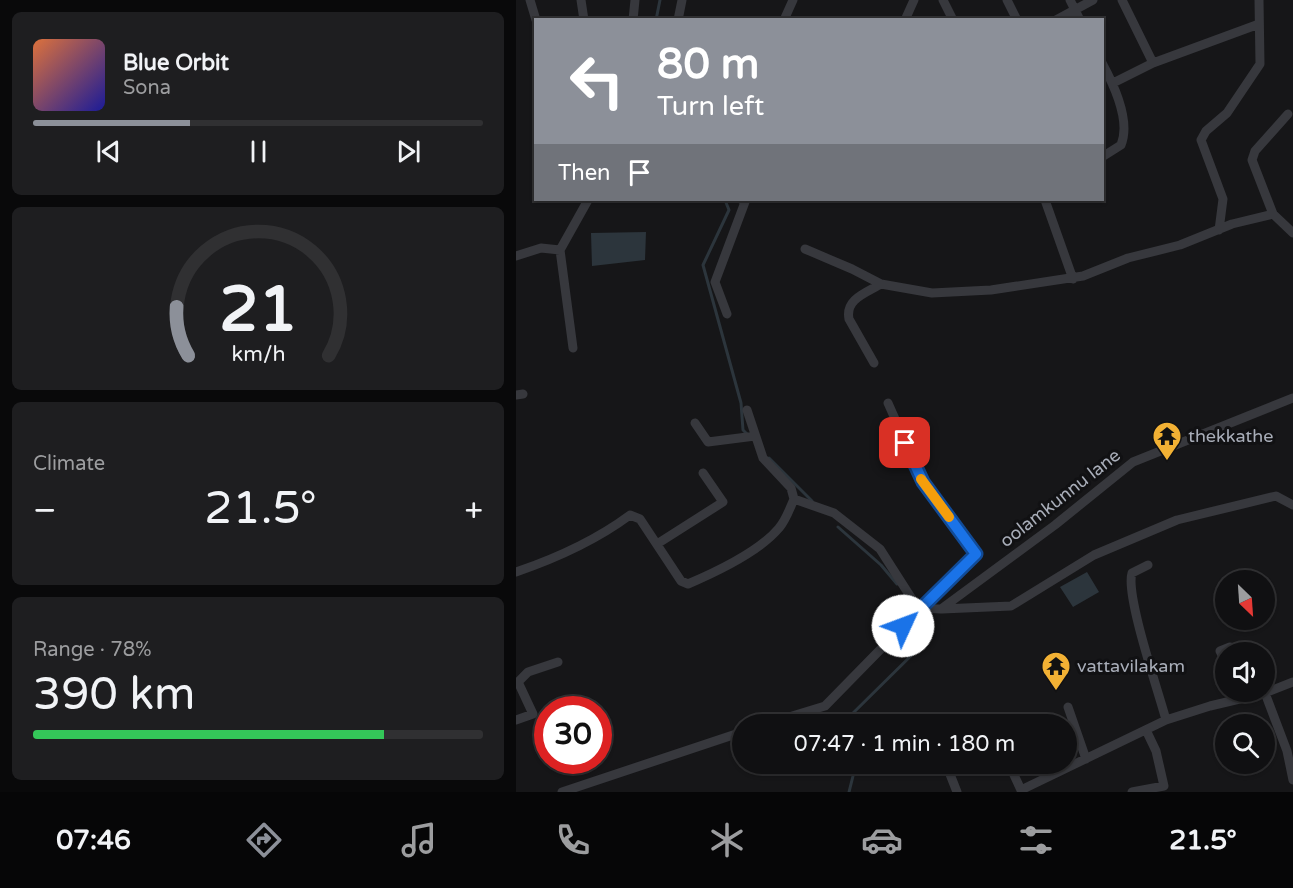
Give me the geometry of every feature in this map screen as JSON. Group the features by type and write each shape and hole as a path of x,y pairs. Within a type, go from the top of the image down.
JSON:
{"street":[{"path":"530,0 535,18"},
{"path":"581,0 584,18"},
{"path":"633,18 635,0"},
{"path":"678,18 682,0"},
{"path":"785,18 793,0"},
{"path":"907,18 914,0"},
{"path":"943,0 952,18"},
{"path":"1006,0 1016,18"},
{"path":"1070,0 1079,18"},
{"path":"1059,18 1093,0"},
{"path":"1122,0 1153,63"},
{"path":"1219,230 1223,199 1201,140 1206,131 1227,113 1260,64 1259,0"},
{"path":"1113,83 1153,63 1259,24"},
{"path":"1104,67 1113,83 1125,131 1121,145 1104,156"},
{"path":"1287,114 1255,151 1252,160 1273,214 1293,232"},
{"path":"573,348 560,250 587,201"},
{"path":"727,314 715,282 744,201"},
{"path":"1045,201 1073,279"},
{"path":"805,249 881,284 932,293 991,290 1073,279 1128,258 1180,245 1259,216 1273,214"},
{"path":"516,256 541,249 560,250"},
{"path":"874,363 849,319 848,311 854,300 881,284"},
{"name":"oolamkunnu lane","path":"941,609 1055,525 1133,462 1291,400"},
{"path":"799,714 825,706 976,554 923,482 888,403"},
{"path":"516,572 594,539 630,515 640,519 681,581 690,583 748,554 781,526 794,499 791,488 764,458 747,410"},
{"path":"695,423 708,442 755,436"},
{"path":"657,544 723,502 703,473"},
{"path":"921,609 1011,606 1094,555 1177,520 1276,496 1293,506"},
{"path":"794,499 834,513 880,549 921,609"},
{"path":"1148,565 1132,573 1131,584 1141,636 1166,720"},
{"path":"516,720 533,714 518,682 528,672 558,662"},
{"path":"1275,689 1293,682"},
{"path":"1013,774 1020,791 1166,720 1219,702"},
{"path":"1268,702 1287,751 1293,780"},
{"path":"1068,707 1086,759"},
{"path":"1132,792 1164,786 1156,751 1146,730"},
{"path":"562,792 732,735"},
{"path":"950,774 957,792"}],"shaded area":[{"path":"646,232 645,260 592,266 591,233"},
{"path":"1087,572 1099,592 1073,607 1060,587"}],"waterway":[{"path":"656,18 660,0"},
{"path":"725,201 729,210 703,265 741,403 743,430 747,434"},
{"path":"769,458 812,501"},
{"path":"838,527 881,565 897,584"},
{"path":"852,714 929,638 925,629"},
{"path":"849,792 854,774"}],"slow traffic":[{"path":"921,479 949,517"}],"place":[{"name":"thekkathe","path":"1167,462"},
{"name":"vattavilakam","path":"1056,692"}],"route":[{"path":"903,626 952,581 975,558 976,554 923,482 905,443"}]}
